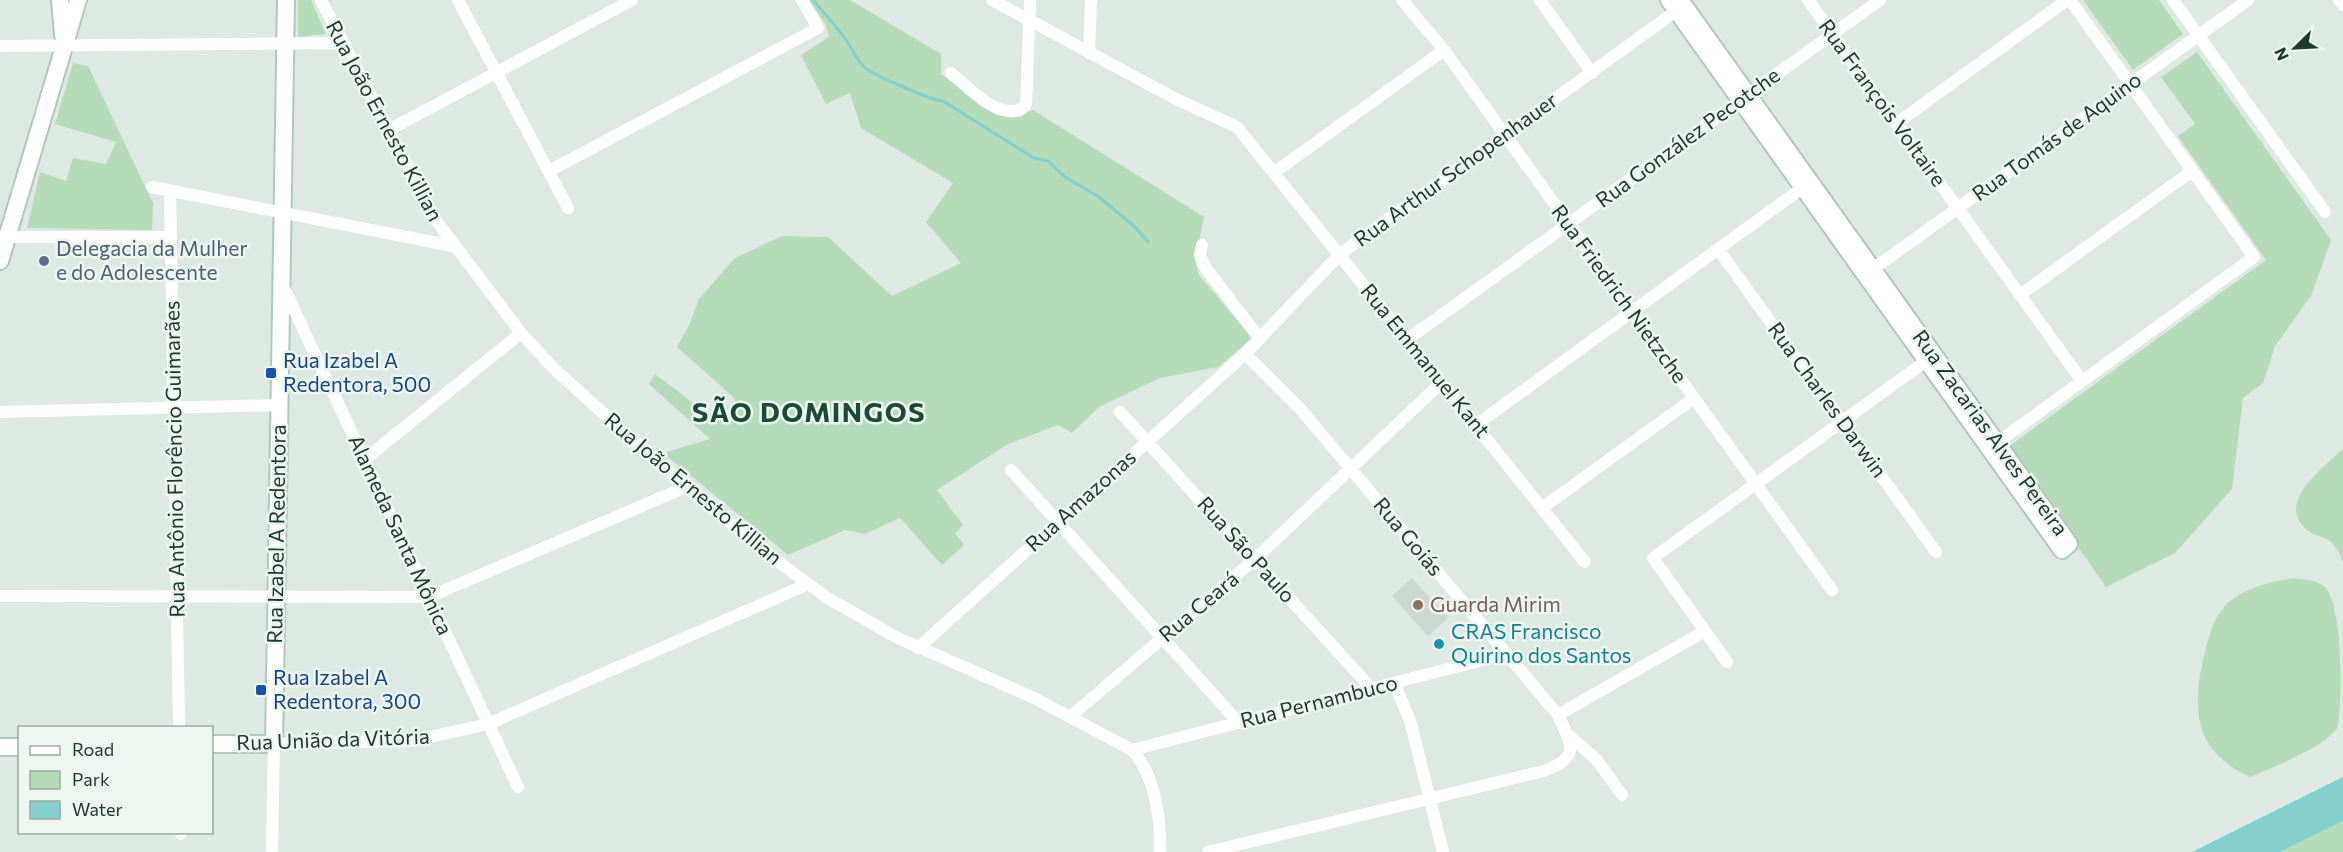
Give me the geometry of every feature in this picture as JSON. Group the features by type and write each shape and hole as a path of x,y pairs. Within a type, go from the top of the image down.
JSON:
{"main road":[{"path":"60,0 64,45"},
{"path":"0,261 4,237 78,0"},
{"name":"Rua Izabel A Redentora","path":"274,744 286,0"},
{"name":"Rua Zacarias Alves Pereira","path":"1678,4 1930,358 2069,544 2062,550 1993,445"},
{"name":"Rua União da Vitória","path":"213,744 274,744"},
{"path":"0,747 18,747"}],"street":[{"name":"Rua João Ernesto Killian","path":"321,0 422,198 453,246 521,333 554,368 686,487 808,584 860,617 918,648 1070,717 1132,750"},
{"path":"458,0 568,208"},
{"path":"387,131 632,0"},
{"path":"549,171 818,28 802,0"},
{"name":"Rua Emmanuel Kant","path":"992,0 1195,108 1231,123 1242,132 1585,561"},
{"path":"951,74 982,98 1005,111 1020,110 1026,104 1030,0"},
{"path":"1089,53 1091,0"},
{"name":"Rua Friedrich Nietzche","path":"1402,0 1444,50 1832,590"},
{"path":"1540,0 1592,72"},
{"name":"Rua François Voltaire","path":"1808,0 2082,381"},
{"name":"Rua González Pecotche","path":"1408,339 1880,0"},
{"path":"1897,123 2068,0 2254,257 1993,445"},
{"path":"2173,0 2325,212"},
{"name":"Rua Tomás de Aquino","path":"1869,272 2248,0"},
{"path":"2339,0 2343,5"},
{"name":"Rua Arthur Schopenhauer","path":"1245,354 1340,254 1592,72 1678,4"},
{"path":"0,46 342,43"},
{"path":"1275,172 1444,50"},
{"path":"2020,295 2192,171"},
{"path":"1476,425 1807,185"},
{"path":"152,188 453,246"},
{"name":"Rua Antônio Florêncio Guimarães","path":"170,191 179,726"},
{"path":"4,237 171,237"},
{"path":"1202,245 1200,255 1204,267 1260,339"},
{"name":"Rua Charles Darwin","path":"1718,249 1936,552"},
{"name":"Alameda Santa Mônica","path":"282,283 518,787"},
{"path":"364,460 521,333"},
{"name":"Rua Amazonas","path":"918,648 1245,354"},
{"name":"Rua Goiás","path":"1245,354 1296,404 1558,715 1567,734 1570,753 1566,760 1544,771 1430,799"},
{"path":"1727,662 1653,558 1930,358"},
{"name":"Rua Ceará","path":"1070,717 1255,559 1442,382"},
{"path":"1542,508 1694,398"},
{"path":"0,412 279,405"},
{"name":"Rua São Paulo","path":"1120,412 1372,689"},
{"path":"1011,470 1239,723"},
{"path":"0,596 429,597 686,487"},
{"name":"Rua União da Vitória","path":"274,744 412,741 488,724 808,584"},
{"path":"1558,715 1705,631"},
{"name":"Rua Pernambuco","path":"1132,750 1506,654"},
{"path":"1390,684 1397,690 1407,709 1443,852"},
{"path":"1567,734 1596,759 1622,795"},
{"name":"Rua Izabel A Redentora","path":"272,852 274,744"},
{"path":"1132,750 1140,758 1149,779 1156,810 1160,852"},
{"path":"1208,852 1430,799"}],"shaded area":[{"name":"Guarda Mirim","path":"1412,578 1448,618 1428,636 1392,596"}],"green space":[{"path":"298,0 311,0 326,34 298,37"},
{"path":"809,0 850,0 941,54 941,74 996,115 1013,118 1033,110 1204,217 1195,261 1199,275 1252,338 1218,367 1160,378 1099,407 1072,433 1058,425 1008,444 937,490 963,525 955,533 964,545 942,565 900,518 864,534 845,530 788,555 663,453 710,439 649,384 655,374 714,419 726,421 735,414 739,406 731,395 677,347 690,323 699,299 735,258 782,236 828,237 892,296 961,263 926,222 953,183 861,128 850,93 826,104 801,55 829,37 826,25"},
{"path":"2083,0 2159,0 2183,34 2133,70"},
{"path":"2197,52 2331,240 2311,296 2275,346 2263,383 2243,398 2232,489 2175,553 2106,587 2008,447 2266,260 2178,136 2195,124 2161,77"},
{"path":"73,63 88,66 153,203 152,230 27,228 40,172 66,181 73,158 106,164 116,142 55,124"},
{"path":"2343,449 2343,562 2330,541 2312,533 2300,522 2296,511 2298,499 2304,488"},
{"path":"2293,578 2309,580 2324,586 2335,612 2341,678 2337,728 2331,735 2310,749 2250,777 2231,766 2207,741 2198,709 2201,672 2212,628 2225,606 2248,590"},
{"path":"2343,821 2343,852 2280,852"}],"water":[{"path":"2343,777 2343,821 2280,852 2192,852"}],"waterway":[{"path":"813,0 840,32 863,66 902,86 943,101 1034,158 1048,161 1065,177 1099,197 1135,227 1148,242"}],"place":[{"name":"Delegacia da Mulher e do Adolescente","path":"44,261"},
{"name":"Rua Izabel A Redentora, 500","path":"271,373"},
{"name":"Guarda Mirim","path":"1418,605"},
{"name":"CRAS Francisco Quirino dos Santos","path":"1439,644"},
{"name":"Rua Izabel A Redentora, 300","path":"261,690"}],"district":[{"name":"SÃO DOMINGOS","path":"809,413"}]}
